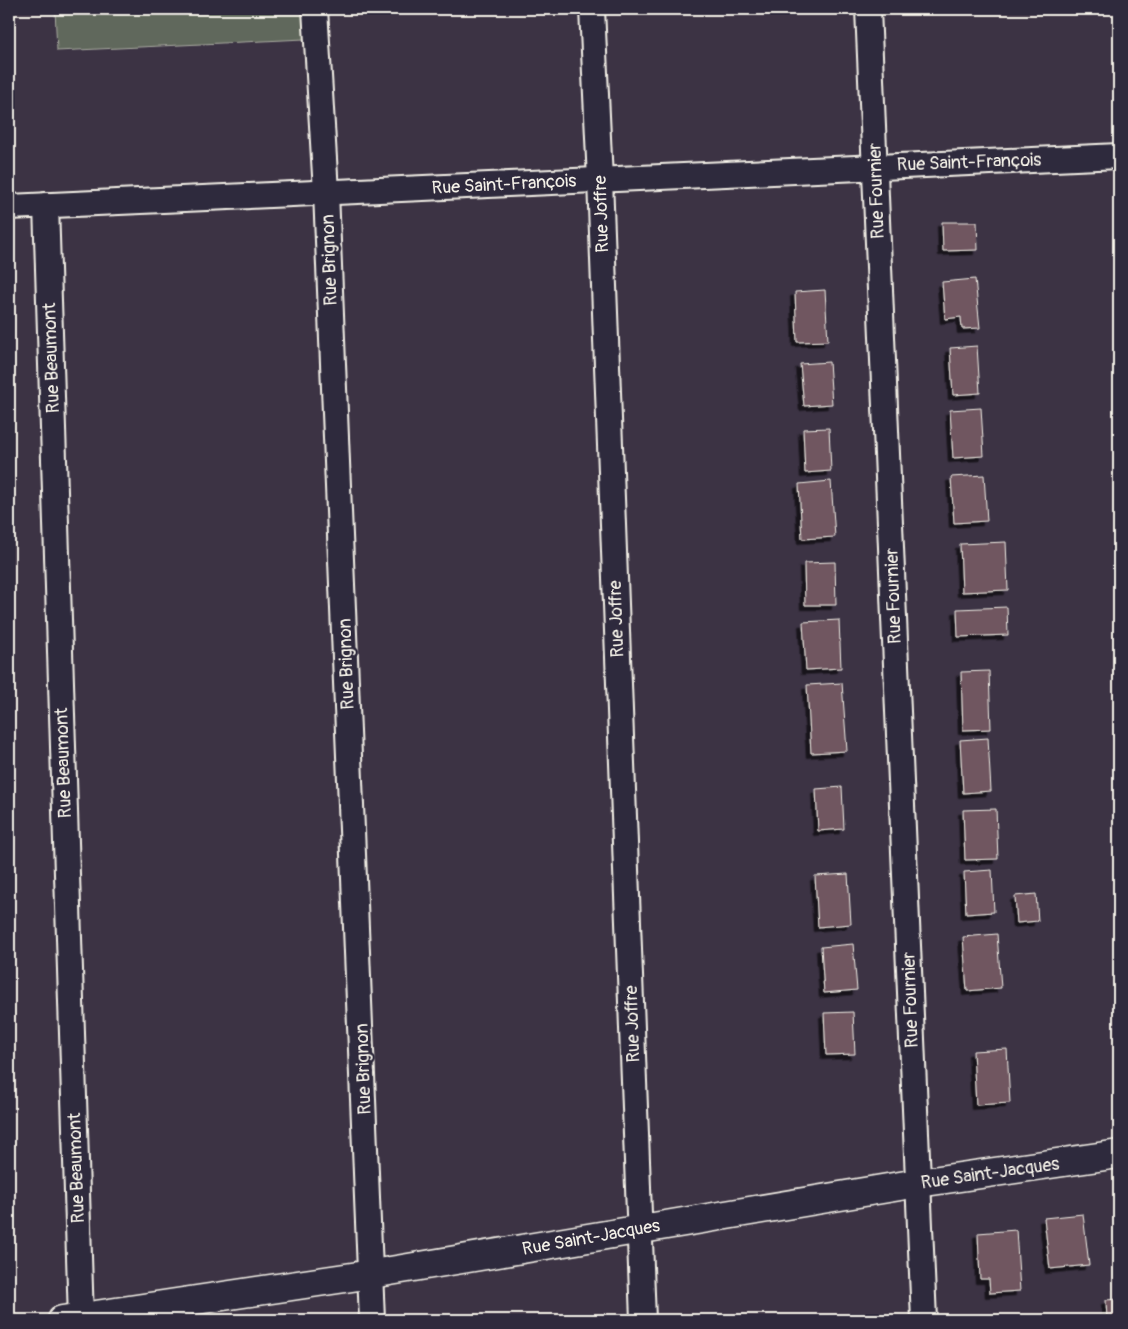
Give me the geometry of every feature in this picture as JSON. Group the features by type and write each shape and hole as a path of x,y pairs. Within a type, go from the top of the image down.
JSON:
{"main road":[{"name":"Rue Saint-Jacques","path":"75,1319 372,1274 918,1183 1119,1154"}],"street":[{"name":"Rue Brignon","path":"315,9 326,192 372,1274 372,1320"},
{"name":"Rue Joffre","path":"592,9 643,1320"},
{"name":"Rue Fournier","path":"868,9 924,1320"},
{"name":"Rue Saint-François","path":"9,207 1119,156"},
{"name":"Rue Beaumont","path":"46,205 75,1319"}],"shaded area":[{"path":"55,9 303,9 304,39 57,51"}],"building":[{"path":"942,222 977,222 978,250 943,251"},
{"path":"975,279 980,328 962,329 961,317 945,319 942,282"},
{"path":"825,290 828,341 797,342 795,292"},
{"path":"977,346 980,393 953,395 950,348"},
{"path":"829,362 832,404 804,406 800,364"},
{"path":"981,408 984,456 953,458 950,410"},
{"path":"829,428 831,471 805,473 803,429"},
{"path":"984,475 987,521 954,523 951,477"},
{"path":"831,481 835,537 802,539 799,484"},
{"path":"1006,542 1008,590 962,592 960,544"},
{"path":"835,562 836,605 805,605 804,563"},
{"path":"1007,607 1008,635 958,637 957,609"},
{"path":"839,620 841,668 806,670 803,622"},
{"path":"989,671 991,729 963,730 961,672"},
{"path":"842,683 847,751 811,753 807,685"},
{"path":"988,738 991,791 963,793 960,740"},
{"path":"842,787 844,829 818,831 816,789"},
{"path":"996,809 998,859 965,860 963,810"},
{"path":"992,870 994,912 966,914 964,872"},
{"path":"848,874 851,924 818,927 815,876"},
{"path":"1036,894 1038,921 1017,923 1015,896"},
{"path":"997,934 1001,988 967,991 963,937"},
{"path":"853,944 857,990 824,993 821,947"},
{"path":"853,1012 855,1054 826,1055 824,1013"},
{"path":"1007,1049 1010,1103 976,1105 973,1051"},
{"path":"1083,1214 1089,1265 1050,1269 1044,1218"},
{"path":"1016,1230 1020,1291 990,1293 989,1279 980,1279 978,1233"},
{"path":"1119,1299 1119,1320 1107,1320 1106,1300"}]}
